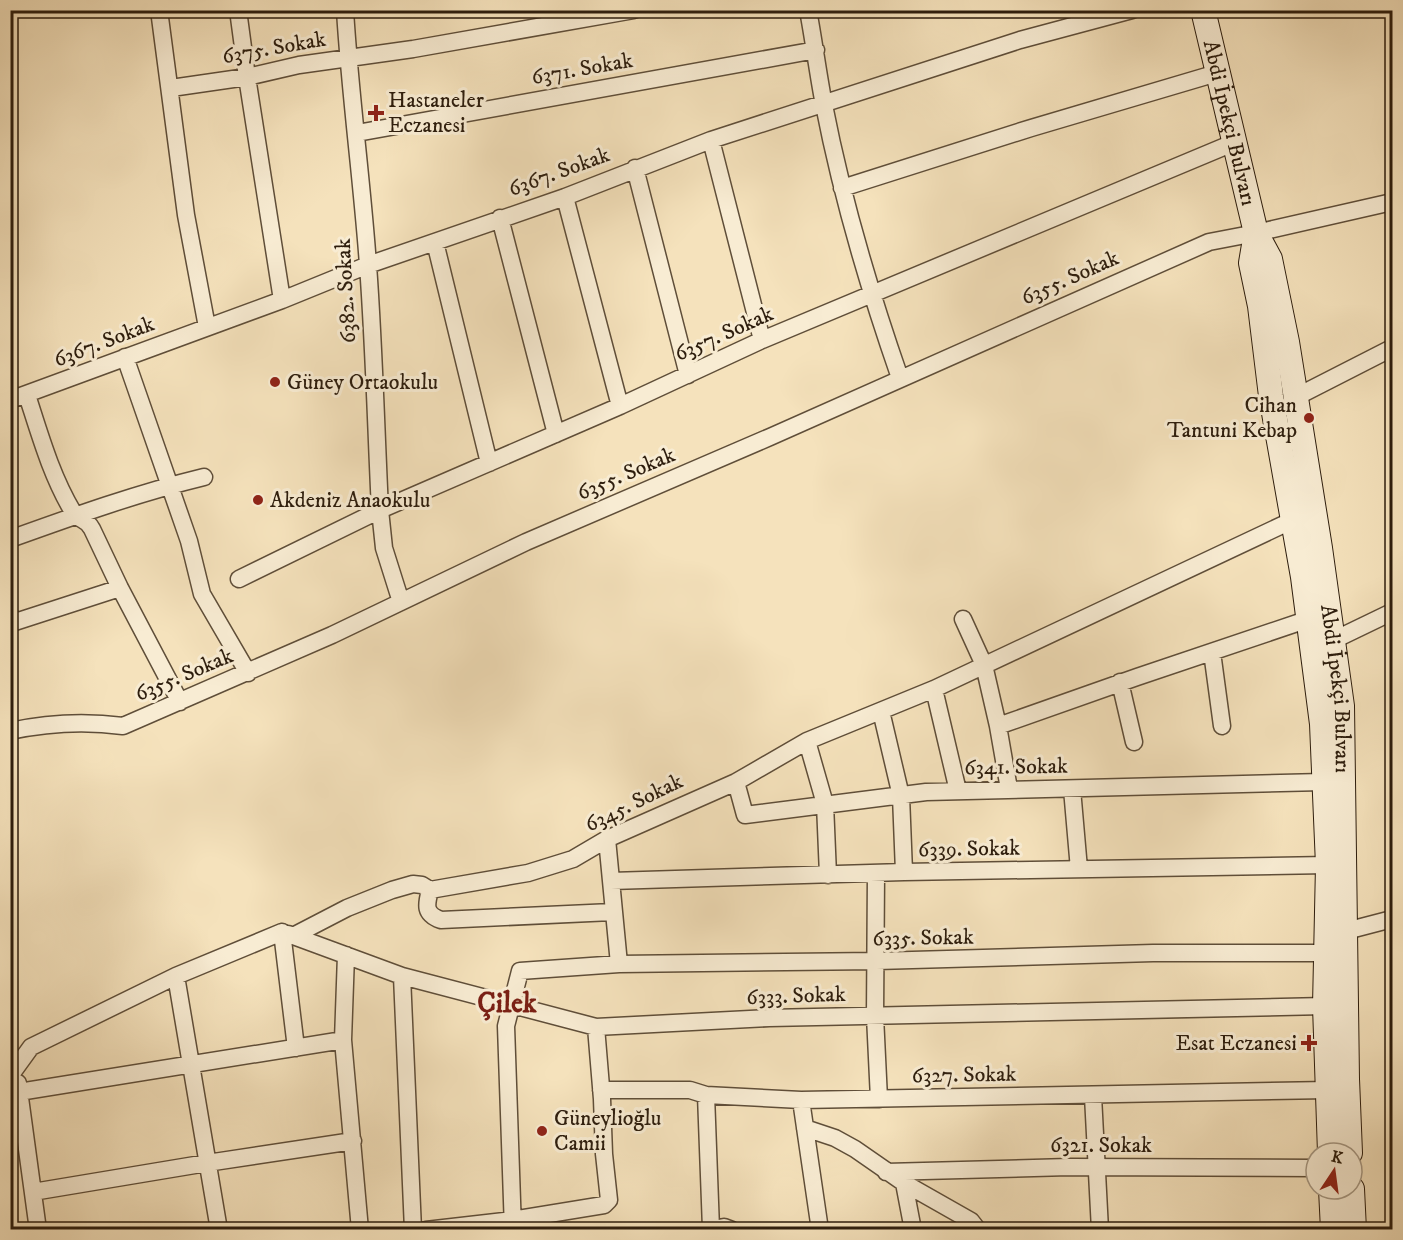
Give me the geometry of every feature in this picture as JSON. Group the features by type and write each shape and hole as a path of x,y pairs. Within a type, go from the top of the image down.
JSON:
{"street":[{"path":"159,10 186,215 207,327"},
{"path":"238,10 282,300"},
{"name":"6375. Sokak","path":"171,88 634,10"},
{"path":"808,10 824,104 842,188 872,296 900,378"},
{"name":"6367. Sokak","path":"19,398 282,300 368,265 565,196 711,140 1020,40 1132,10"},
{"name":"Abdi İpekçi Bulvarı","path":"1203,10 1256,233 1270,259 1296,397 1334,640 1342,706 1350,1141"},
{"name":"6382. Sokak","path":"347,11 348,58 368,265 380,510 384,548 401,602"},
{"name":"6371. Sokak","path":"357,133 816,50"},
{"path":"842,188 1031,128 1217,74"},
{"path":"711,140 762,340"},
{"name":"6357. Sokak","path":"239,579 380,510 620,406 762,340 872,296 1233,143"},
{"path":"634,168 688,375"},
{"path":"565,196 620,406"},
{"name":"6355. Sokak","path":"10,731 38,725 101,723 123,726 332,635 526,542 1209,242 1392,202"},
{"path":"500,218 556,434"},
{"name":"Abdi İpekçi Bulvarı","path":"1256,233 1251,263 1260,306 1271,396 1309,619 1322,724 1328,865 1325,1006 1330,1141"},
{"path":"435,242 489,463"},
{"path":"1296,397 1392,348"},
{"path":"124,357 189,541 202,594 248,673"},
{"path":"19,398 56,483 75,515 88,520 120,588 180,702"},
{"path":"10,539 75,515 170,485 204,477"},
{"name":"6345. Sokak","path":"13,1073 31,1047 176,976 287,934 392,890 413,884 422,885 430,890 528,873 573,859 607,839 736,782 807,741 934,689 1293,520"},
{"path":"13,619 120,588"},
{"path":"1334,640 1392,612"},
{"path":"963,619 984,665 1009,789"},
{"path":"998,726 1120,682 1309,619"},
{"path":"1212,652 1222,726"},
{"path":"1120,682 1134,742"},
{"path":"934,689 958,790"},
{"path":"881,711 901,796 904,872"},
{"path":"807,741 825,804 828,875"},
{"name":"6341. Sokak","path":"736,782 745,815 958,790 1323,782"},
{"path":"1072,789 1079,869"},
{"path":"607,839 612,912 619,964"},
{"name":"6339. Sokak","path":"611,881 904,872 1328,865"},
{"path":"876,873 875,1016 879,1099"},
{"path":"430,890 426,906 428,913 441,920 612,912"},
{"path":"1346,931 1392,919"},
{"path":"287,934 296,1048"},
{"name":"6333. Sokak","path":"287,934 402,976 596,1027 757,1019 1325,1006"},
{"name":"6335. Sokak","path":"510,1005 520,971 619,964 877,961 1153,953 1326,953"},
{"path":"346,955 343,1040 360,1230"},
{"path":"176,976 219,1230"},
{"path":"402,976 413,1230"},
{"path":"510,1005 506,1026 513,1225"},
{"path":"426,1230 513,1225 604,1205 609,1200 596,1027"},
{"path":"19,1092 343,1040"},
{"path":"13,1073 19,1092 38,1230"},
{"name":"6327. Sokak","path":"601,1090 690,1090 706,1095 801,1100 1093,1096 1328,1089"},
{"path":"706,1095 710,1229 724,1227 732,1230"},
{"path":"1093,1096 1100,1230"},
{"path":"801,1100 819,1230"},
{"path":"804,1128 835,1138 855,1149 886,1172 971,1221 978,1230"},
{"path":"33,1192 353,1141"},
{"name":"6321. Sokak","path":"886,1172 1095,1167 1304,1168"},
{"path":"904,1183 913,1230"},
{"path":"1331,1201 1332,1230"},
{"path":"1353,1201 1354,1230"}],"place":[{"name":"Hastaneler Eczanesi","path":"376,113"},
{"name":"Güney Ortaokulu","path":"275,382"},
{"name":"Cihan Tantuni Kebap","path":"1309,418"},
{"name":"Akdeniz Anaokulu","path":"258,500"},
{"name":"Esat Eczanesi","path":"1309,1043"},
{"name":"Güneylioğlu Camii","path":"542,1131"}],"district":[{"name":"Çilek","path":"507,1003"}]}
